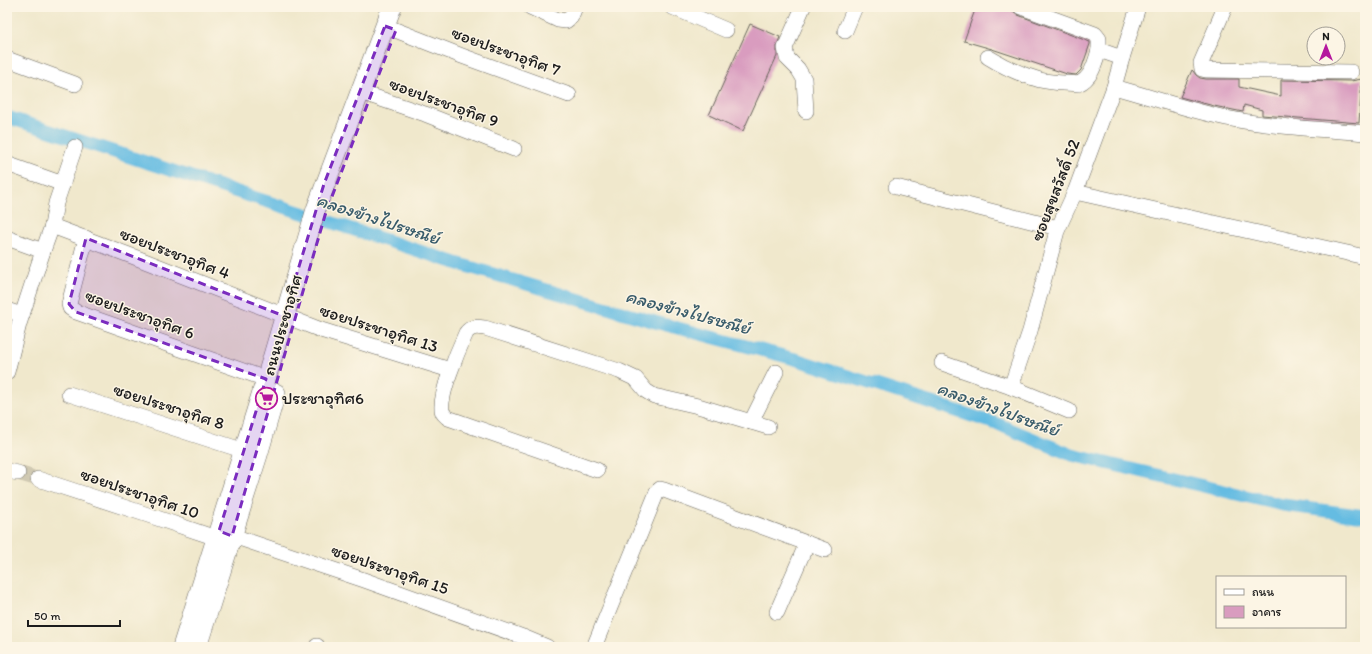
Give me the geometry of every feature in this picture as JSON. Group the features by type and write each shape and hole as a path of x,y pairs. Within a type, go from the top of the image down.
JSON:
{"main road":[{"name":"ถนนประชาอุทิศ","path":"391,28 392,7"},
{"name":"ถนนประชาอุทิศ","path":"182,647 224,537 251,453 319,218 391,28 405,7"},
{"name":"ถนนประชาอุทิศ","path":"251,453 266,379 290,318"},
{"name":"ถนนประชาอุทิศ","path":"197,647 224,537"}],"street":[{"path":"530,7 558,20 566,21 571,16 575,7"},
{"path":"672,7 726,30"},
{"path":"803,7 785,48 787,58 798,69 804,79 806,111"},
{"path":"845,31 855,7"},
{"path":"988,57 1023,74 1042,80 1078,84 1084,82 1090,77 1099,50 1099,39 1095,34 1021,7"},
{"name":"ซอยสุขสวัสดิ์ 52","path":"1011,387 1030,331 1058,228 1075,192 1114,87 1138,7"},
{"path":"1225,7 1201,63 1202,69 1351,72"},
{"name":"ซอยประชาอุทิศ 7","path":"391,28 569,95"},
{"path":"1099,50 1122,58"},
{"path":"7,59 75,84"},
{"path":"1114,87 1227,118 1278,126 1365,133"},
{"name":"ซอยประชาอุทิศ 9","path":"365,94 425,114 514,149"},
{"path":"7,372 22,315 52,226 56,203 75,147"},
{"path":"7,164 63,184"},
{"path":"896,186 1058,228"},
{"path":"1075,192 1365,257"},
{"name":"ซอยประชาอุทิศ 4","path":"52,226 290,318"},
{"path":"7,238 43,251"},
{"name":"ซอยประชาอุทิศ 6","path":"86,238 69,304 70,308 76,312 266,379"},
{"path":"7,310 22,315"},
{"name":"ซอยประชาอุทิศ 13","path":"290,318 390,352 450,370"},
{"path":"597,470 448,418 443,413 442,405 450,370 469,329 476,327 485,328 619,371 636,379 646,391 654,396 698,406 768,427"},
{"path":"942,363 1011,387 1070,411"},
{"path":"751,422 776,372"},
{"name":"ซอยประชาอุทิศ 8","path":"69,394 251,453"},
{"name":"ซอยประชาอุทิศ 10","path":"38,479 146,514 224,537"},
{"path":"594,647 656,492 660,489 825,550"},
{"name":"ซอยประชาอุทิศ 15","path":"224,537 364,580 538,645"},
{"path":"777,612 807,543"}],"highlighted area":[{"path":"385,26 396,30 326,212 232,536 219,531 266,379 76,312 69,304 86,238 284,316 324,184"}],"building":[{"path":"976,7 1002,7 1013,11 1018,15 1090,42 1081,70 1076,75 1067,74 964,41"},
{"path":"750,24 780,37 777,45 777,56 743,131 709,115"},
{"path":"1192,70 1200,78 1239,79 1239,87 1281,96 1281,80 1351,81 1362,79 1359,123 1262,115 1262,110 1244,105 1243,112 1180,97"}],"waterway":[{"name":"คลองข้างไปรษณีย์","path":"7,117 456,263 655,322 795,359 1000,425 1072,455 1283,505 1365,516"}],"tunnel":[{"path":"18,473 38,479"}],"place":[{"name":"ประชาอุทิศ6","path":"267,398"}]}
